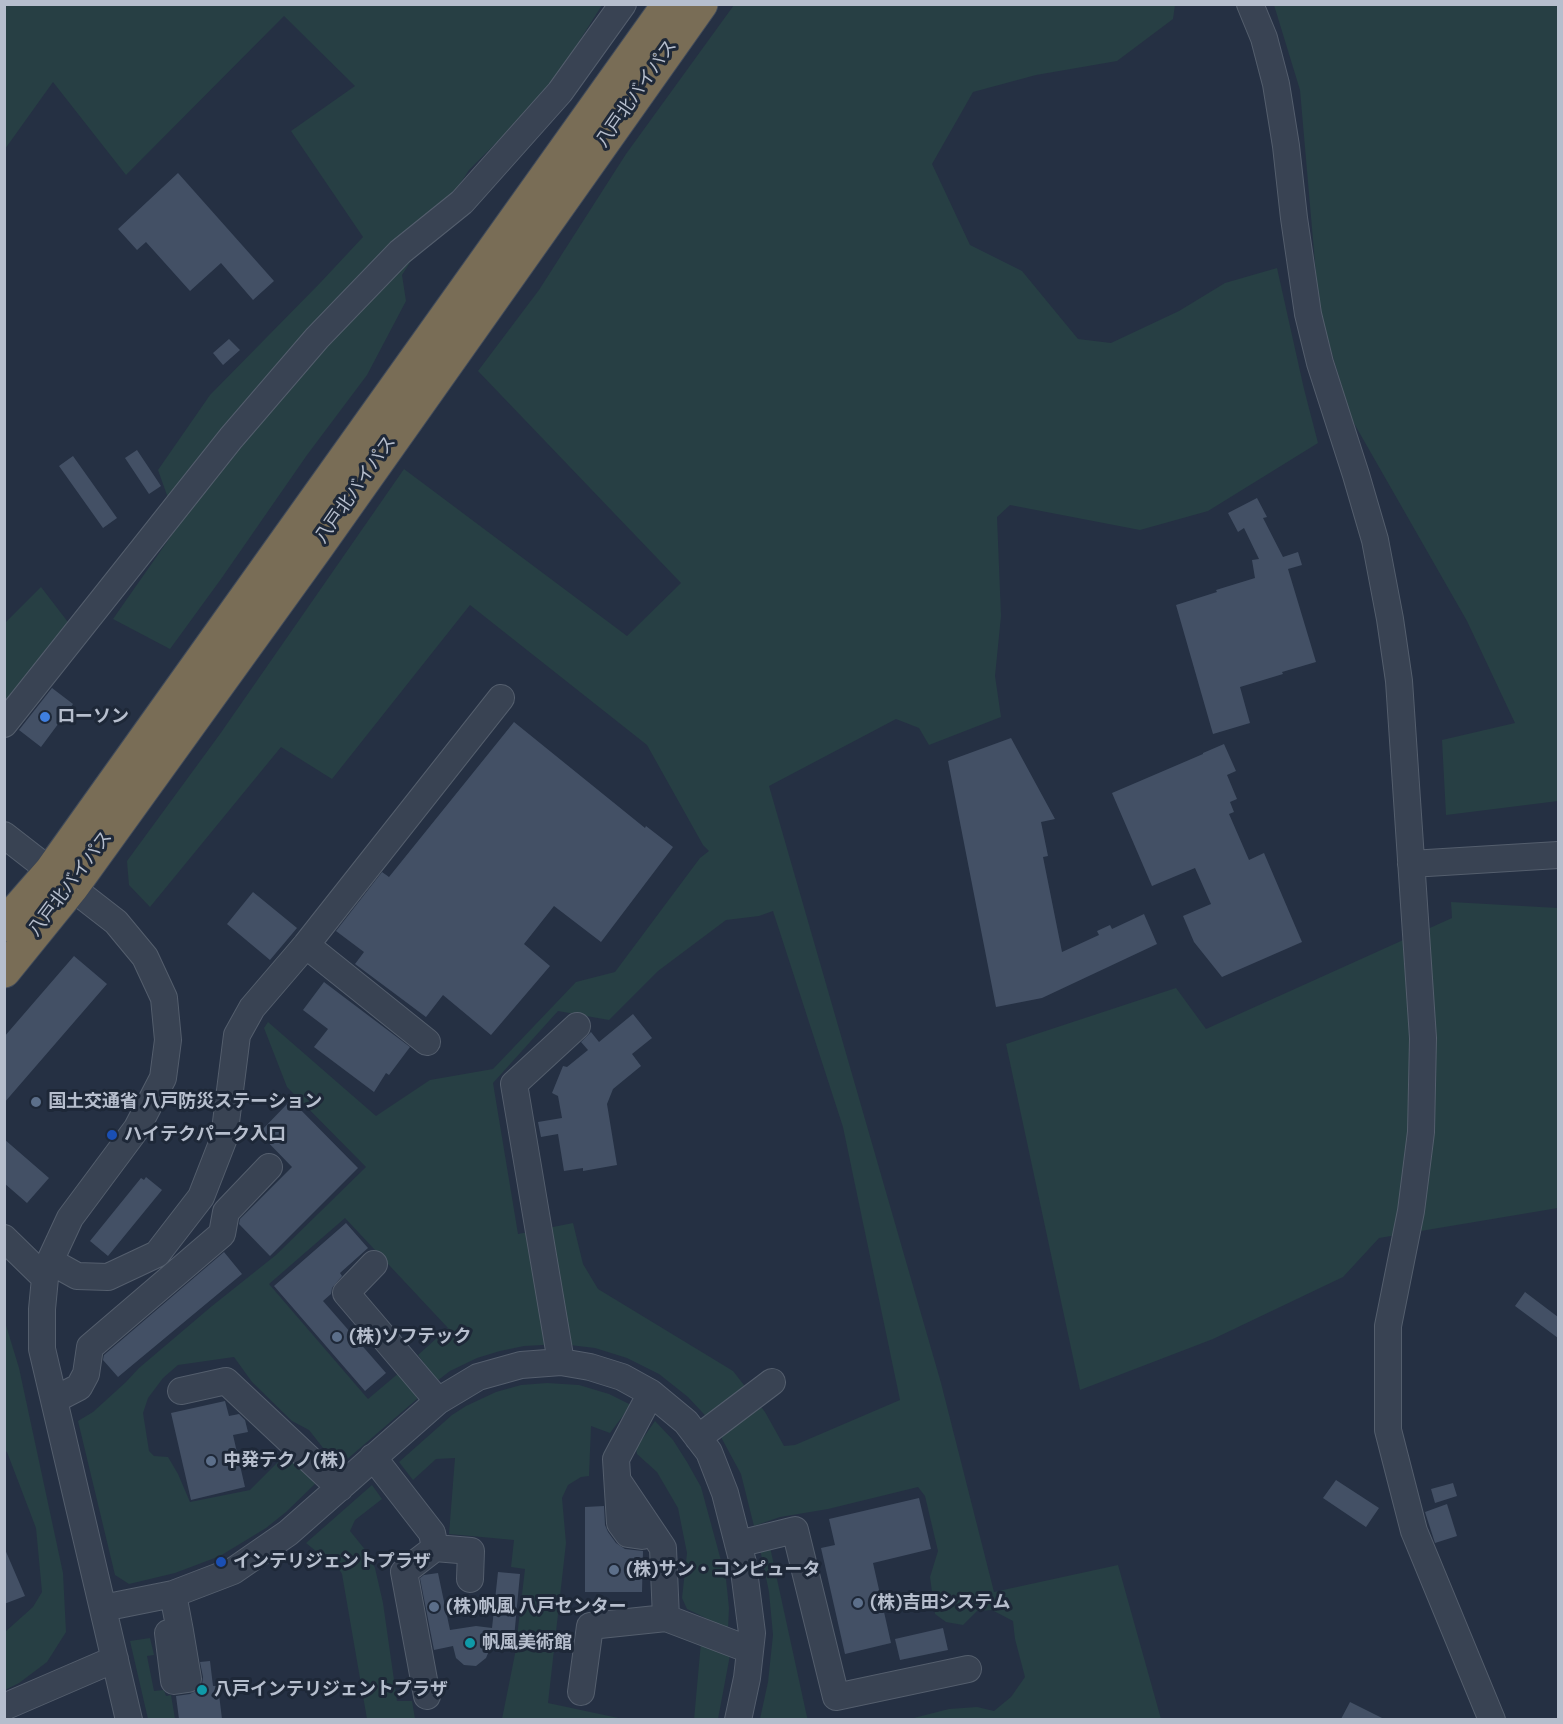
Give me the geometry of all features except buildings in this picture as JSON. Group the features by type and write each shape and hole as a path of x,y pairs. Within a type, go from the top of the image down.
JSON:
{"highway":[{"name":"八戸北バイパス","path":"4,971 61,879 669,4"},
{"name":"八戸北バイパス","path":"4,925 61,879 316,547 701,4"}],"street":[{"path":"4,724 231,438 318,338 400,252 462,202 561,92 623,4"},
{"path":"1250,4 1264,38 1276,84 1310,324 1375,540 1399,681 1423,1038 1421,1132 1411,1211 1388,1326 1388,1430 1414,1531 1492,1719"},
{"path":"4,1238 47,1269 77,1276 108,1277 157,1254 201,1197 224,1138 237,1035 252,1008 306,945 501,698"},
{"path":"4,835 116,922 146,957 164,998 168,1041 163,1078 137,1128 70,1218 47,1269 42,1309 42,1349 129,1719"},
{"path":"1412,864 1558,855"},
{"path":"306,945 427,1042"},
{"path":"561,1362 514,1084 578,1026"},
{"path":"54,1400 79,1387 86,1374 90,1347 222,1234 226,1212 268,1167"},
{"path":"201,1197 226,1212"},
{"path":"374,1264 346,1293 438,1401"},
{"path":"103,1608 173,1594 233,1571 288,1533 438,1401 478,1377 521,1365 561,1362 590,1367 622,1377 651,1393 686,1422 709,1452 725,1493 743,1563 752,1633 747,1678 738,1719"},
{"path":"181,1391 226,1381 340,1488"},
{"path":"698,1438 771,1382"},
{"path":"651,1393 616,1459 617,1479 663,1548 666,1618"},
{"path":"373,1457 432,1533 435,1548"},
{"path":"738,1544 795,1530 836,1697 968,1669"},
{"path":"427,1696 404,1572 435,1548 471,1551 470,1579"},
{"path":"173,1594 180,1631"},
{"path":"581,1692 590,1626 666,1618 750,1650"},
{"path":"4,1707 115,1659"}],"green space":[{"path":"5,5 602,5 563,67 521,118 469,170 402,275 406,301 367,375 307,455 170,649 113,619 178,526 158,470 210,395 363,237 291,131 355,86 284,16 126,175 53,82 5,149"},
{"path":"734,5 1175,5 1173,19 1117,61 1036,75 973,92 932,164 970,245 1022,271 1078,339 1111,343 1179,311 1225,283 1277,268 1318,443 1208,511 1140,530 1010,505 997,517 1001,616 995,676 1001,717 929,745 919,728 896,719 769,786 941,1383 994,1592 1118,1565 1161,1719 910,1719 949,1709 977,1707 994,1711 1011,1697 1025,1677 1015,1639 1013,1621 992,1610 977,1611 963,1625 946,1622 935,1614 930,1577 938,1551 925,1496 918,1487 828,1509 780,1517 754,1526 741,1474 715,1426 688,1397 659,1374 627,1358 595,1348 561,1344 524,1346 477,1358 450,1371 437,1381 418,1355 448,1328 345,1218 269,1284 368,1399 400,1372 415,1391 417,1399 338,1467 309,1430 292,1421 252,1382 234,1357 178,1365 163,1378 148,1398 143,1413 149,1451 154,1456 168,1457 190,1502 250,1490 282,1458 292,1455 319,1480 266,1528 220,1556 175,1573 129,1584 115,1575 78,1421 93,1412 139,1368 276,1255 366,1167 287,1087 264,1028 268,1022 376,1116 430,1080 493,1069 576,982 615,972 700,858 709,851 703,845 647,745 470,605 332,779 281,747 150,907 129,885 127,861 220,734 404,469 627,636 681,583 478,371 539,290 626,154","holes":["773,911 843,1127 900,1400 795,1445 784,1446 765,1412 733,1371 598,1289 583,1264 573,1223 518,1234 493,1083 558,1011 609,1020 658,971 726,920 759,916"]},
{"path":"1274,5 1558,5 1558,801 1446,815 1442,740 1515,723 1467,621 1351,418 1319,309 1300,90"},
{"path":"41,587 71,626 5,709 5,623"},
{"path":"1451,902 1558,908 1558,1208 1379,1238 1343,1277 1213,1339 1080,1390 1006,1044 1176,988 1206,1029 1452,918"},
{"path":"5,1322 19,1368 63,1573 66,1632 47,1662 19,1683 5,1690 5,1632 33,1607 42,1592 36,1528 5,1451"},
{"path":"547,1383 579,1385 609,1394 631,1405 610,1433 591,1426 589,1476 581,1477 568,1485 562,1498 566,1543 548,1703 623,1719 502,1719 515,1654 525,1569 511,1567 514,1540 449,1534 455,1458 436,1459 413,1480 399,1462 452,1415 466,1406 496,1392 521,1385"},
{"path":"655,1421 673,1440 701,1487 726,1579 729,1608 728,1629 687,1609 682,1598 687,1553 678,1508 657,1472 637,1454 636,1448"},
{"path":"372,1485 382,1499 355,1520 350,1531 367,1552 375,1568 383,1603 397,1701 412,1701 415,1719 367,1719 342,1574 336,1564 306,1543"},
{"path":"770,1547 808,1719 760,1719 768,1682 773,1635 769,1592 760,1549"},
{"path":"150,1638 154,1655 147,1656 154,1691 164,1690 166,1696 171,1695 175,1719 148,1719 130,1641"},
{"path":"701,1642 730,1655 718,1719 694,1720"}],"place":[{"name":"ローソン","path":"45,717"},
{"name":"国土交通省 八戸防災ステーション","path":"36,1102"},
{"name":"ハイテクパーク入口","path":"112,1135"},
{"name":"(株)ソフテック","path":"337,1337"},
{"name":"中発テクノ(株)","path":"211,1461"},
{"name":"インテリジェントプラザ","path":"221,1562"},
{"name":"(株)サン・コンピュータ","path":"614,1570"},
{"name":"(株)吉田システム","path":"858,1603"},
{"name":"(株)帆風 八戸センター","path":"434,1607"},
{"name":"帆風美術館","path":"470,1643"},
{"name":"八戸インテリジェントプラザ","path":"202,1690"}]}
